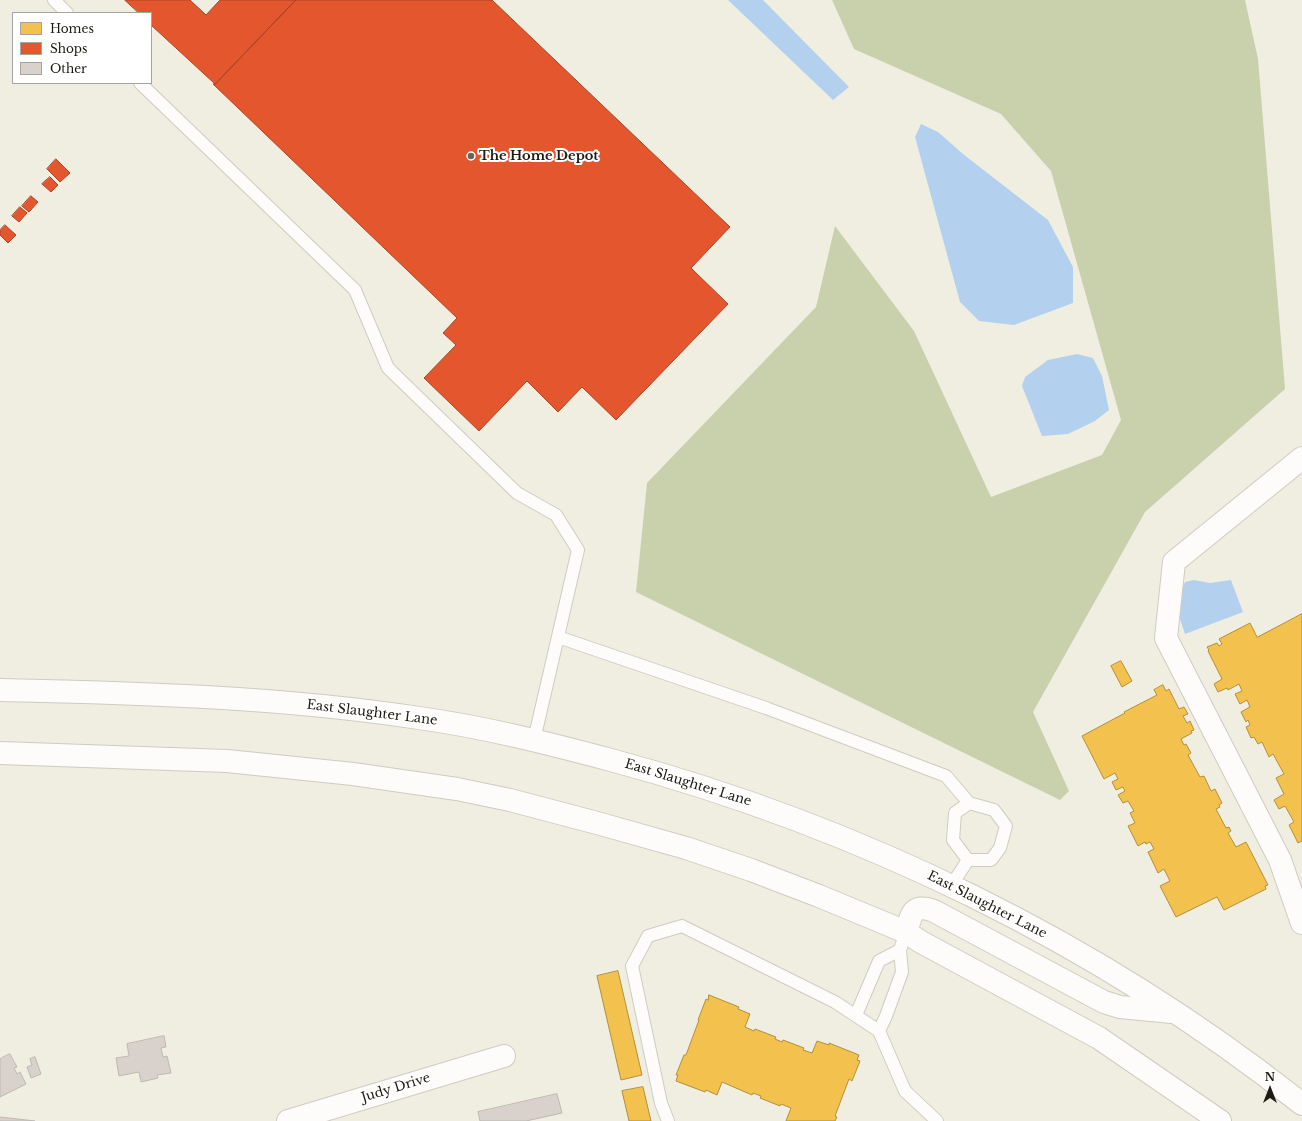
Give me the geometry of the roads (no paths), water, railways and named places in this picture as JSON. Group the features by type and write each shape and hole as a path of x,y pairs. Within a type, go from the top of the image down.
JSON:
{"main road":[{"path":"1302,458 1174,562 1166,638 1280,860 1302,923"},
{"name":"East Slaughter Lane","path":"0,690 152,694 252,700 355,709 422,718 490,730 534,740 692,783 759,805 840,836 891,858 1005,913 1112,972 1175,1012 1223,1045 1302,1104"},
{"path":"0,752 227,761 353,774 457,789 510,800 686,848 805,890 903,941 921,942 1099,1038 1220,1121"},
{"path":"903,941 911,916 915,910 923,907 934,911 1104,1002 1120,1007 1175,1012"},
{"name":"Judy Drive","path":"288,1121 504,1056"}],"lane":[{"path":"54,0 66,12"},
{"path":"141,84 355,290 388,368 517,493 556,515 578,550 534,740"},
{"path":"558,637 766,708 946,776 969,803 994,810 1006,826 1000,848 991,860 968,860"},
{"path":"968,860 952,840 955,814 969,803"},
{"path":"951,886 968,860"},
{"path":"668,1121 661,1103 632,966 648,936 682,926 836,1002 879,1031 905,1091 937,1121"},
{"path":"879,1031 902,972 903,941"},
{"path":"856,1016 879,961 903,941"}],"water":[{"path":"728,0 763,0 849,87 833,100"},
{"path":"921,124 938,132 963,154 1048,220 1073,267 1073,303 1014,325 979,321 960,302 915,137"},
{"path":"1077,354 1093,358 1102,376 1109,410 1095,421 1068,434 1042,436 1022,386 1025,377 1048,360"},
{"path":"1194,580 1210,583 1231,580 1243,612 1185,634 1180,619 1178,598 1185,582"}],"place":[{"name":"The Home Depot","path":"471,156"}]}
